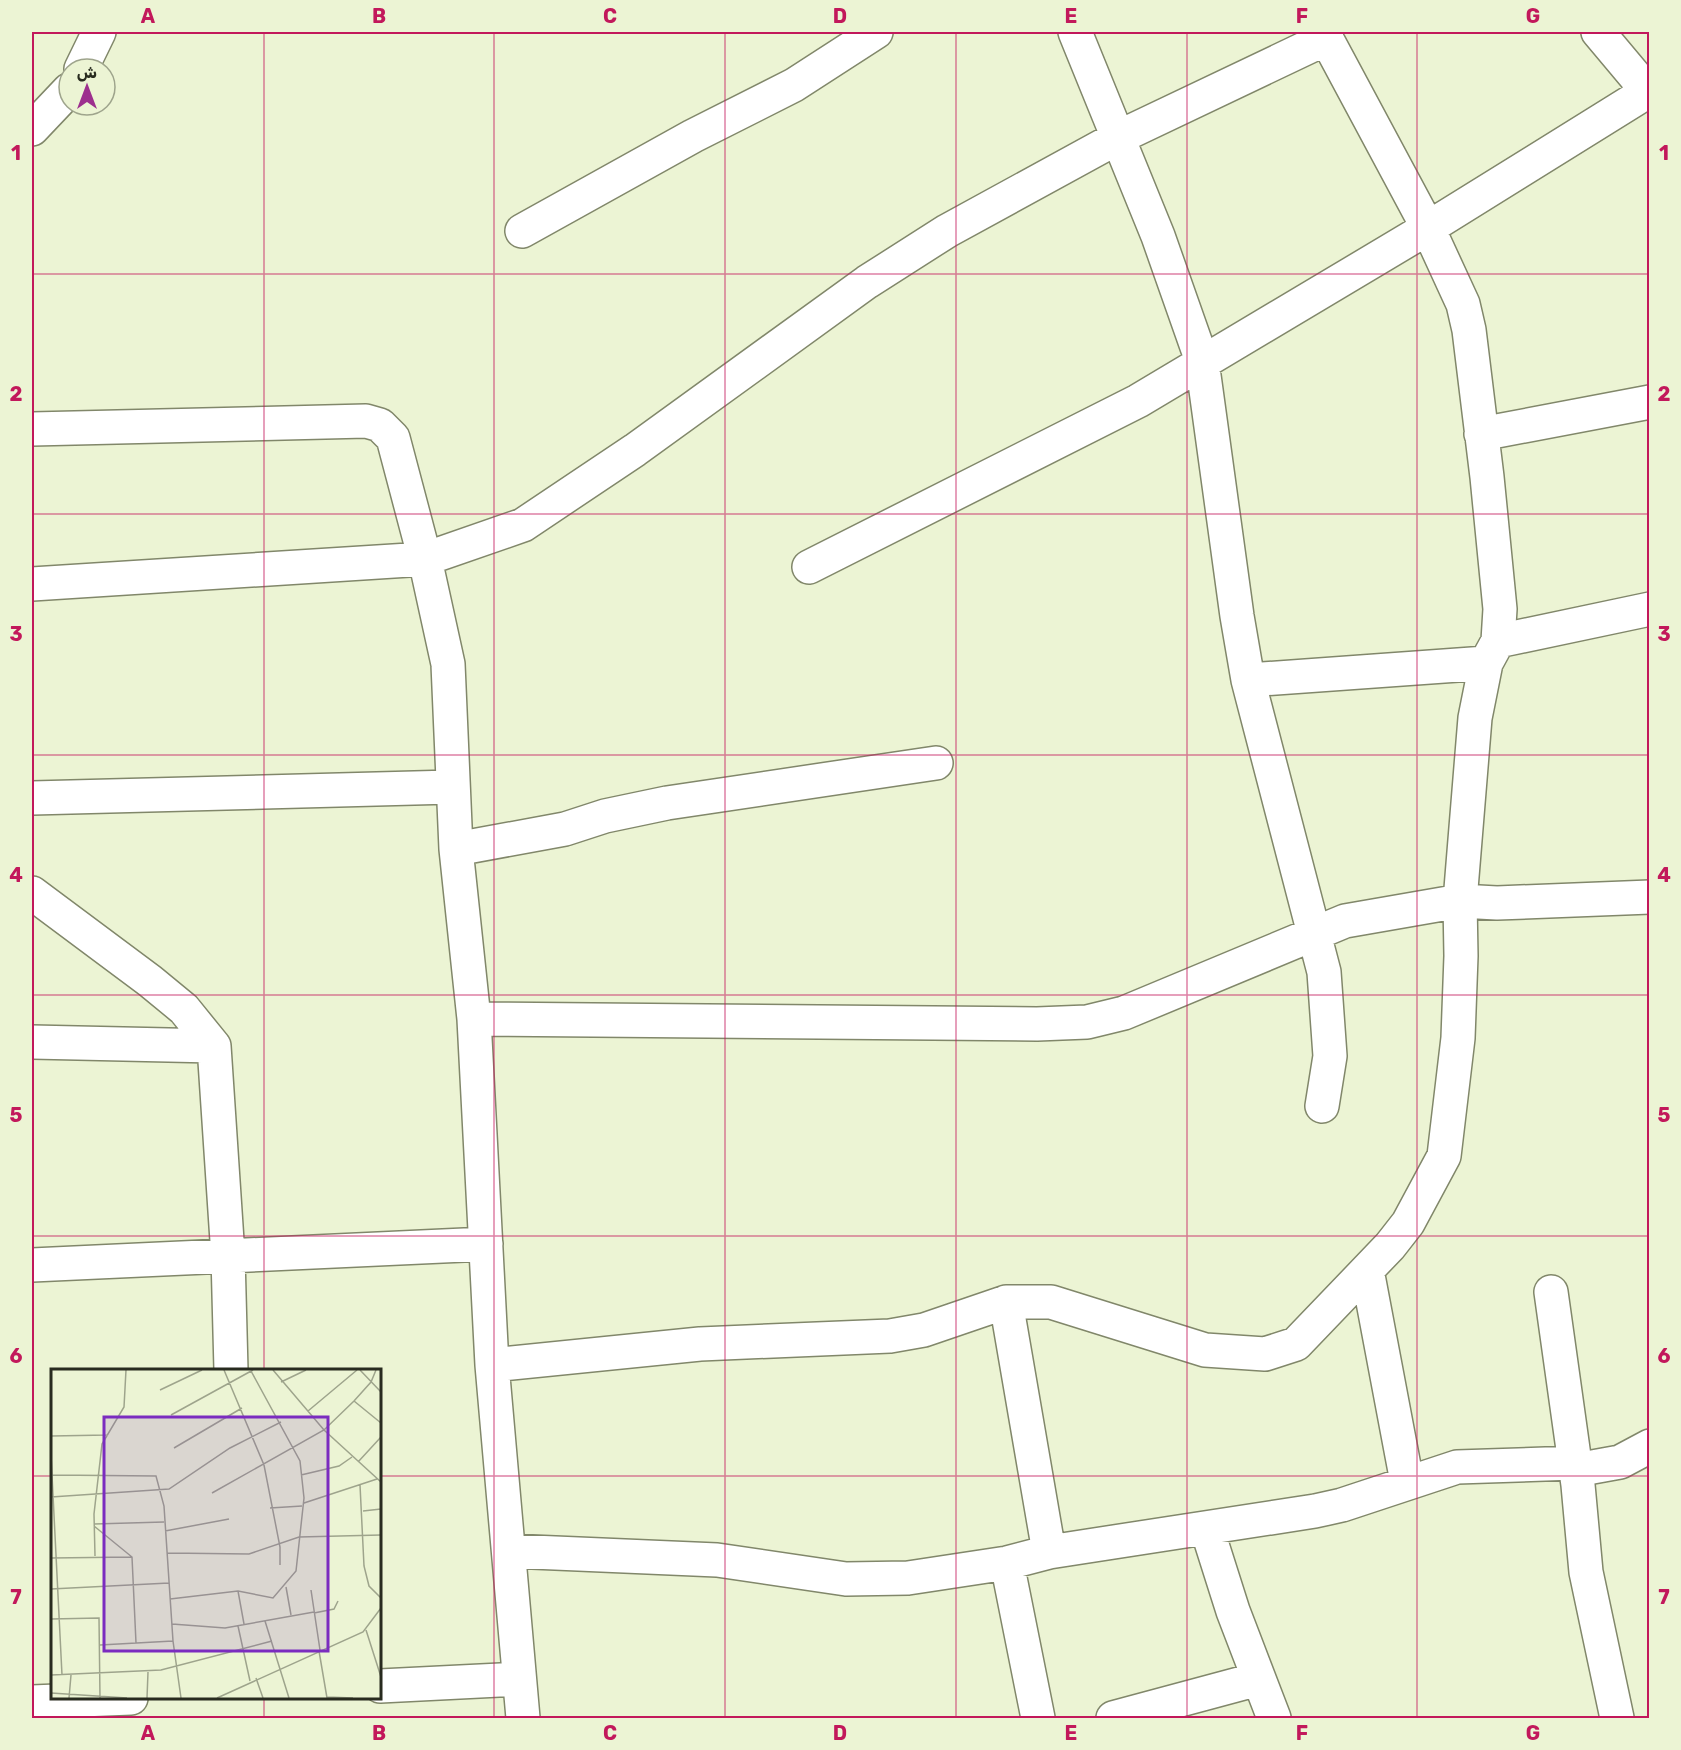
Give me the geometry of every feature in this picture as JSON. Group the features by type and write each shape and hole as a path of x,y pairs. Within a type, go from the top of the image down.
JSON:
{"street":[{"path":"87,57 99,32"},
{"path":"522,231 693,136 794,85 876,32"},
{"path":"1075,32 1158,236 1202,361 1248,680 1315,934 1328,1005 1330,1056 1322,1106"},
{"path":"809,567 1138,401 1428,228 1649,92 1598,32"},
{"path":"32,584 425,559 523,525 635,450 867,282 947,231 1117,138 1325,35 1428,228 1465,313 1500,609 1492,652 1475,718 1460,901 1461,956 1458,1038 1444,1156 1408,1223 1367,1270 1296,1344 1265,1354 1205,1350 1051,1302 1006,1302 924,1330 890,1336 700,1344 492,1365"},
{"path":"32,129 57,103"},
{"path":"1481,434 1650,402"},
{"path":"32,429 366,421 380,424 393,438 425,559 448,664 452,787 456,849 474,1019 492,1365 523,1719"},
{"path":"1248,680 1492,652 1650,609"},
{"path":"456,849 565,829 605,816 667,803 936,763"},
{"path":"32,798 452,787"},
{"path":"32,893 184,1009 214,1046 228,1256 231,1369"},
{"path":"474,1019 1037,1024 1087,1022 1124,1013 1345,921 1460,901 1497,903 1650,897"},
{"path":"32,1042 214,1046"},
{"path":"32,1265 486,1244"},
{"path":"1367,1270 1407,1482"},
{"path":"1551,1292 1575,1466 1586,1572 1617,1719"},
{"path":"1006,1302 1049,1552"},
{"path":"509,1551 717,1560 846,1579 908,1578 1007,1563 1049,1552 1208,1529 1342,1505 1457,1467 1575,1466 1620,1462 1650,1446"},
{"path":"1208,1529 1274,1719"},
{"path":"1007,1563 1038,1719"},
{"path":"1113,1719 1258,1678"},
{"path":"381,1686 518,1679"},
{"path":"32,1702 106,1699"}]}
